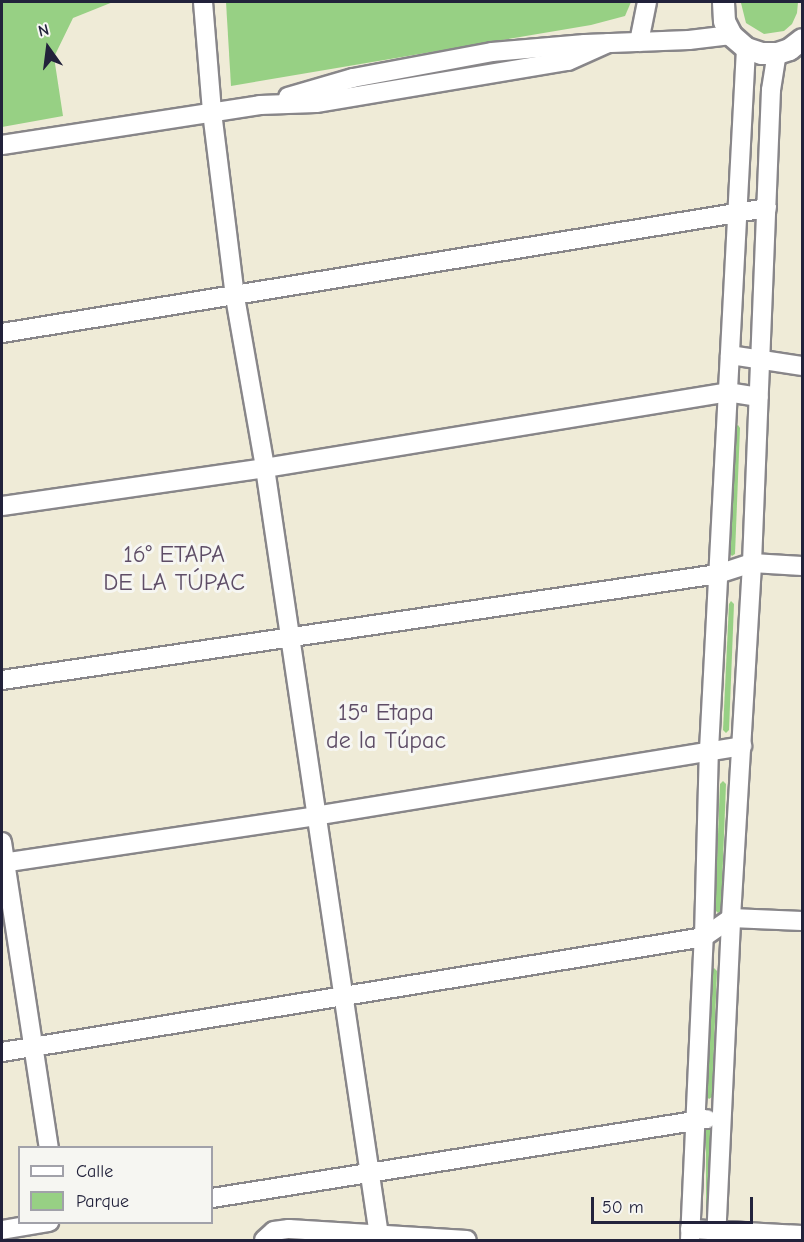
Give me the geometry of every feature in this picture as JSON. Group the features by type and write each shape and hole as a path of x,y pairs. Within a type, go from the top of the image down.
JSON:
{"street":[{"path":"203,2 212,112 235,297 265,468 315,816 344,997 368,1174 379,1235"},
{"path":"639,42 647,2"},
{"path":"723,2 724,21 739,41 761,53 777,53 789,49 802,39"},
{"path":"2,145 260,105 316,103 568,61 608,43 739,41"},
{"path":"739,41 738,213 709,750 704,938 690,1235 802,1235"},
{"path":"717,1236 730,918 752,563 771,90 777,53"},
{"path":"2,333 235,297 767,208"},
{"path":"730,355 802,366"},
{"path":"2,507 265,468 727,392 759,397"},
{"path":"2,680 718,574 752,563 802,566"},
{"path":"3,863 315,816 742,746"},
{"path":"2,842 3,863 49,1146"},
{"path":"2,1052 704,938 730,918 802,921"},
{"path":"213,1198 696,1122 721,1116"},
{"path":"2,1230 37,1224"},
{"path":"264,1240 274,1230 289,1229 467,1240"}],"green space":[{"path":"2,2 113,2 73,18 54,57 63,116 2,127"},
{"path":"226,2 631,2 625,16 591,25 231,86"},
{"path":"798,2 797,13 792,24 784,31 764,34 746,23 741,3"},
{"path":"738,425 740,428 735,554 732,556 730,554 735,427"},
{"path":"731,601 734,604 729,730 726,733 723,730 729,604"},
{"path":"723,781 726,784 721,911 718,913 715,910 720,784"},
{"path":"714,968 717,971 712,1097 709,1099 706,1096 711,970"},
{"path":"708,1127 711,1130 711,1221 706,1223 706,1130"}],"district":[{"name":"16° ETAPA DE LA TÚPAC","path":"174,569"},
{"name":"15ª Etapa de la Túpac","path":"386,727"}]}
